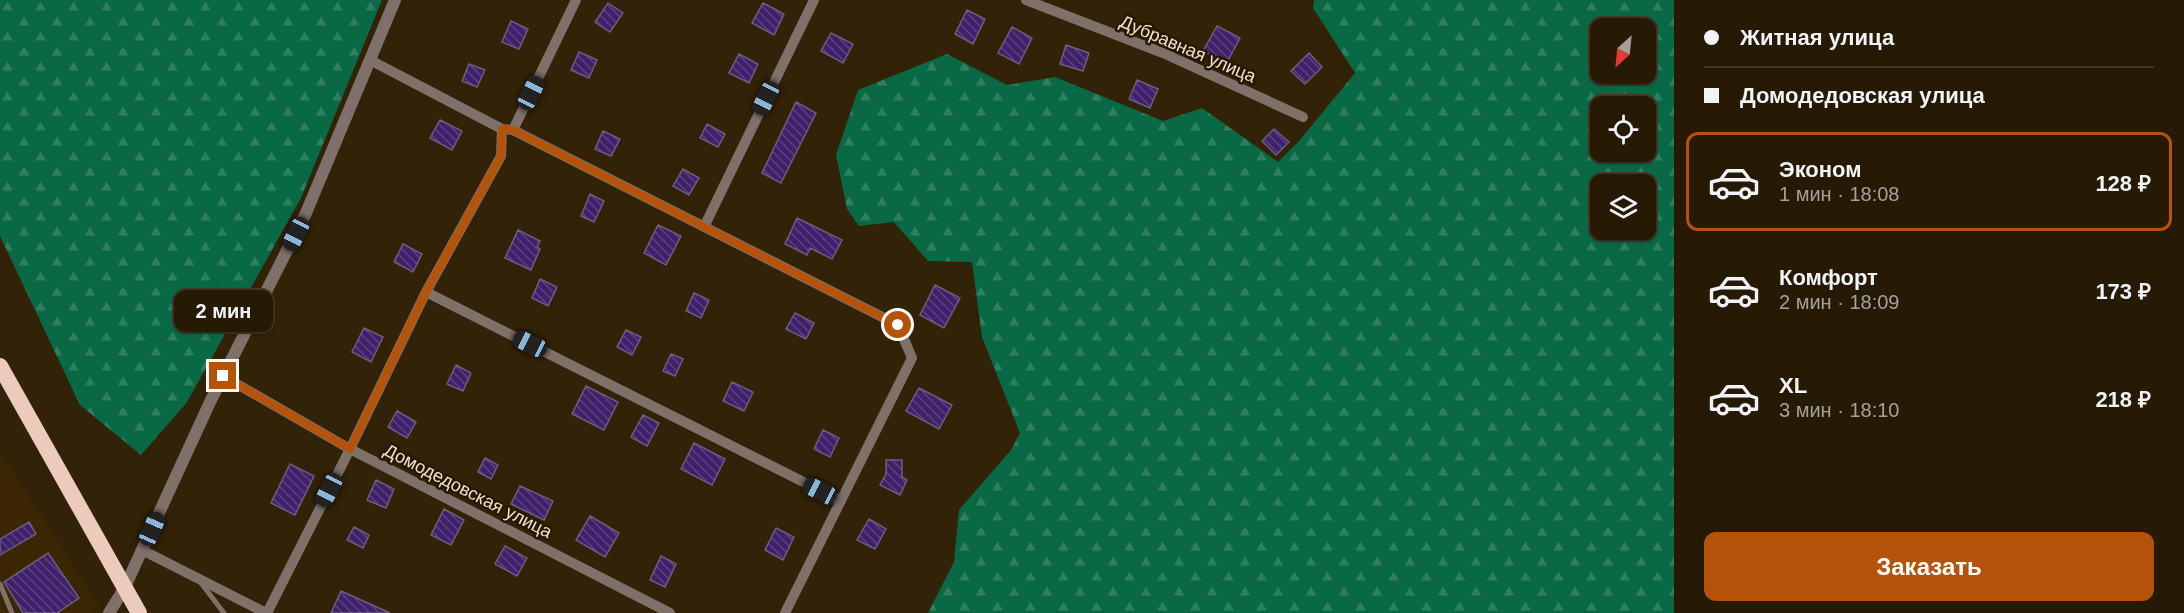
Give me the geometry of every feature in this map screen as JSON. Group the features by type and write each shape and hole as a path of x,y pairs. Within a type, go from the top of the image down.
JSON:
{"highway":[{"path":"0,366 139,613"}],"street":[{"path":"109,613 124,589 223,376 306,213 395,0"},
{"path":"142,550 266,613 350,449 426,292 501,156 508,129 576,0"},
{"path":"704,227 814,0"},
{"name":"Дубравная улица","path":"1026,0 1163,53 1303,117"},
{"path":"370,60 898,325 912,358 785,613"},
{"path":"426,292 841,501"},
{"name":"Домодедовская улица","path":"223,376 350,449 670,613"}],"lane":[{"path":"200,581 224,613"},
{"path":"0,584 12,613"}],"shaded area":[{"path":"0,452 98,604 90,613 0,613"}],"green space":[{"path":"0,0 382,0 301,198 187,402 141,455 80,405 0,236"},
{"path":"1314,0 1674,0 1674,613 928,613 954,562 959,510 1011,450 1020,433 982,337 972,262 928,261 894,222 859,226 847,209 836,155 858,90 947,54 1007,85 1055,77 1163,121 1202,108 1278,162 1299,141 1355,73 1313,8"}],"building":[{"path":"608,3 623,13 610,32 595,22"},
{"path":"763,3 784,14 774,35 752,23"},
{"path":"967,10 985,19 973,44 955,34"},
{"path":"511,21 528,29 519,49 502,42"},
{"path":"1217,26 1240,38 1226,64 1203,51"},
{"path":"1012,27 1032,38 1019,64 998,53"},
{"path":"831,33 853,44 843,63 821,51"},
{"path":"1066,45 1089,53 1083,71 1060,64"},
{"path":"579,52 597,60 589,78 571,70"},
{"path":"1309,53 1322,67 1305,84 1291,71"},
{"path":"739,54 758,64 749,83 729,73"},
{"path":"469,64 485,70 477,87 462,81"},
{"path":"1137,80 1158,89 1150,108 1129,99"},
{"path":"796,102 816,113 781,183 762,173"},
{"path":"440,120 462,131 452,150 430,138"},
{"path":"707,124 725,134 718,147 700,138"},
{"path":"1274,129 1289,142 1276,155 1262,141"},
{"path":"603,131 620,139 611,156 595,149"},
{"path":"683,169 699,178 689,195 673,186"},
{"path":"590,194 604,201 594,222 581,216"},
{"path":"797,218 842,240 832,259 810,248 807,255 785,244"},
{"path":"658,225 681,236 666,265 644,253"},
{"path":"518,230 540,241 537,247 540,249 531,270 505,258"},
{"path":"403,244 422,254 413,272 394,262"},
{"path":"540,279 557,287 548,306 532,298"},
{"path":"935,285 960,298 944,328 920,315"},
{"path":"694,293 709,300 701,318 686,311"},
{"path":"795,313 814,323 806,339 786,329"},
{"path":"364,328 383,337 371,362 352,352"},
{"path":"626,330 641,337 632,355 617,347"},
{"path":"671,354 683,359 675,376 663,371"},
{"path":"456,365 471,373 463,391 447,384"},
{"path":"732,382 753,392 744,411 723,401"},
{"path":"586,386 618,402 604,430 572,414"},
{"path":"919,388 952,405 939,429 906,411"},
{"path":"397,411 416,422 407,438 388,427"},
{"path":"643,415 659,423 647,446 631,437"},
{"path":"823,430 839,438 830,457 814,449"},
{"path":"694,443 725,459 712,485 681,469"},
{"path":"485,458 498,465 491,479 478,472"},
{"path":"886,460 902,460 902,477 907,480 900,495 880,485 886,474"},
{"path":"290,464 314,476 295,515 271,503"},
{"path":"376,480 394,489 386,508 367,500"},
{"path":"520,486 553,501 544,520 511,504"},
{"path":"444,509 464,520 451,545 431,535"},
{"path":"590,516 619,533 605,557 576,540"},
{"path":"869,519 886,529 875,549 857,540"},
{"path":"29,522 36,534 0,555 0,539"},
{"path":"354,527 369,535 363,548 347,540"},
{"path":"776,528 794,537 783,560 765,550"},
{"path":"505,546 527,558 517,576 495,564"},
{"path":"48,553 79,598 57,613 23,613 4,582"},
{"path":"661,556 676,564 665,587 650,580"},
{"path":"341,591 390,613 331,613"}],"route":[{"path":"223,376 350,449 426,292 501,156 502,129 513,130 898,325"}]}
